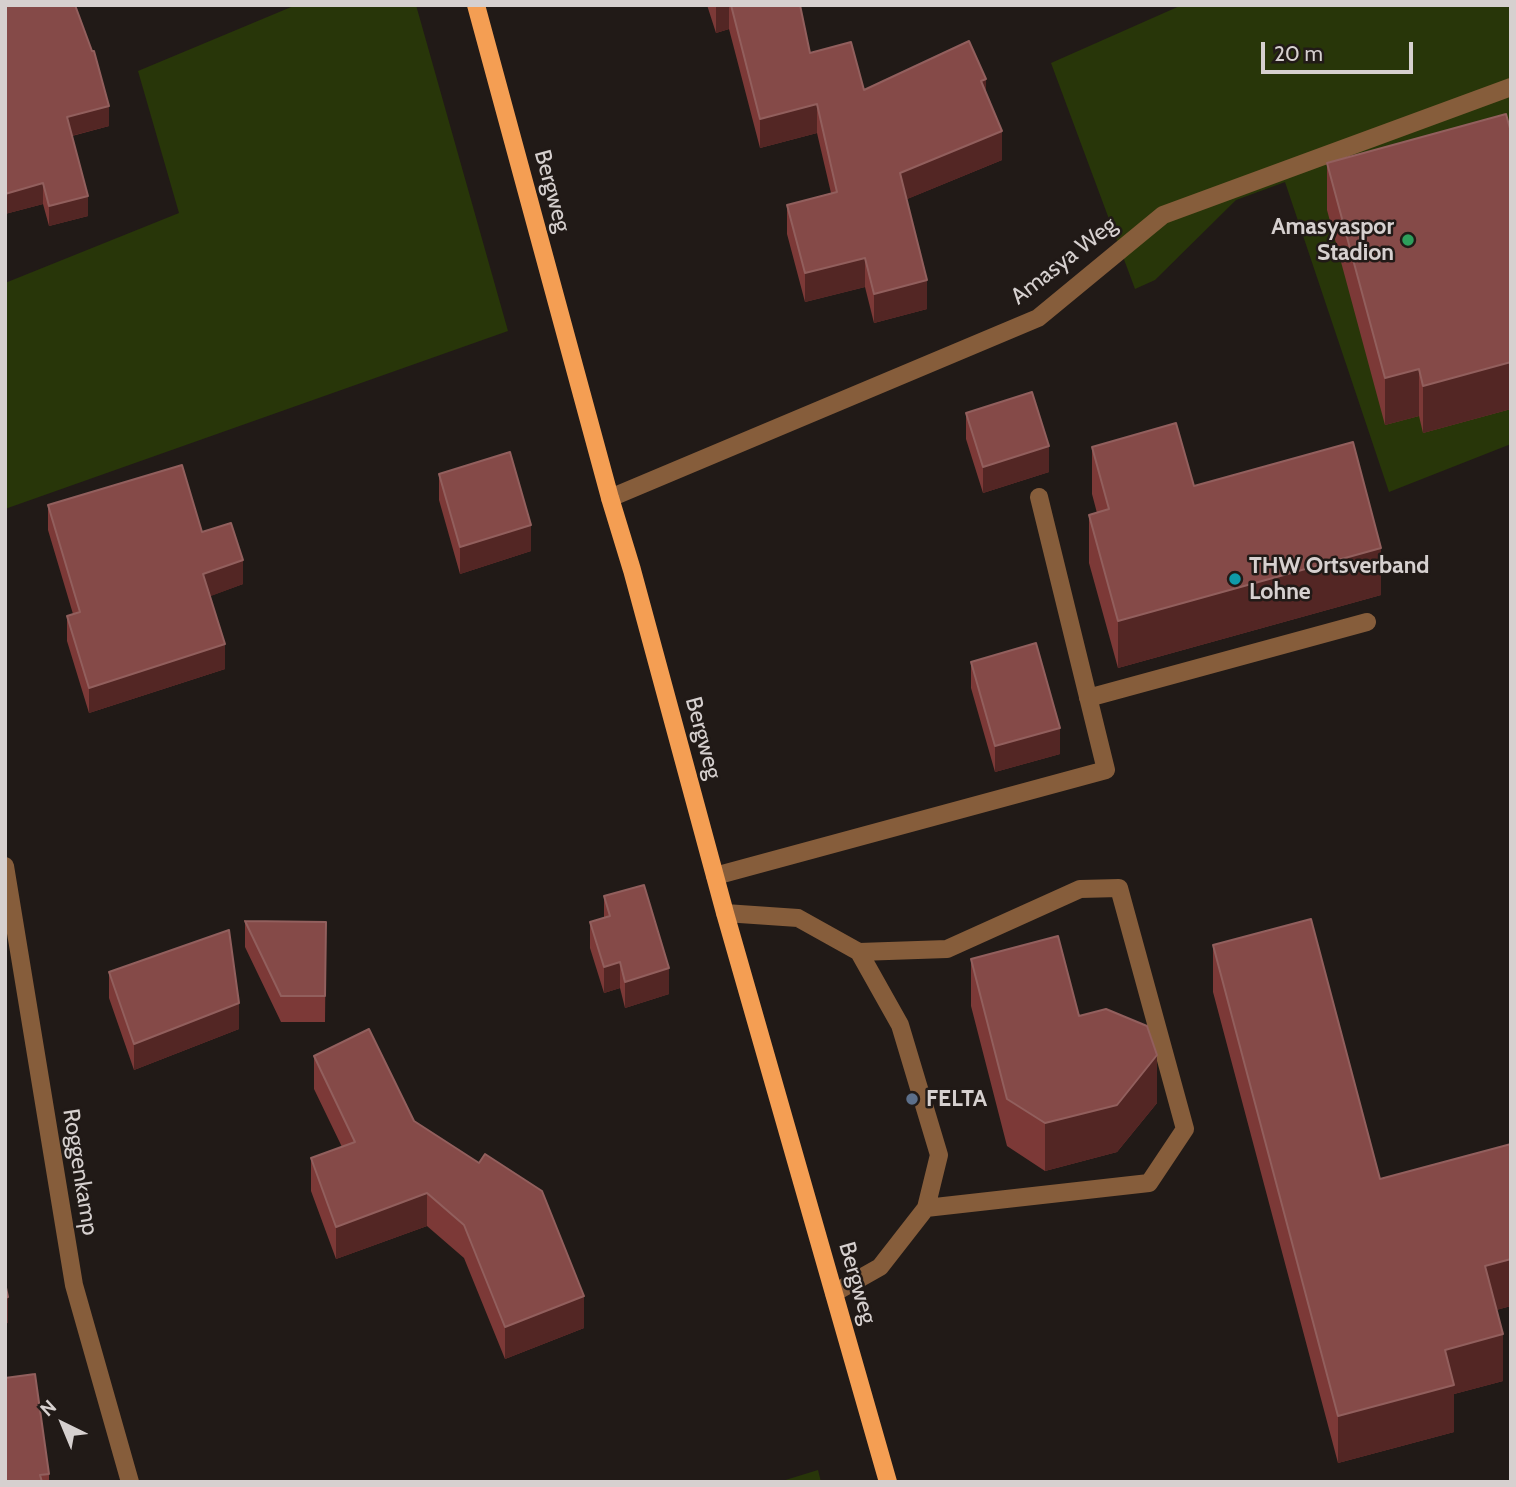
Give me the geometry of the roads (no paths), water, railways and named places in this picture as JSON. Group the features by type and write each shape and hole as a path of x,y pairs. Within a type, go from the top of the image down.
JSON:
{"main road":[{"name":"Bergweg","path":"476,5 725,913 888,1482"}],"street":[{"name":"Amasya Weg","path":"610,498 1038,318 1163,215 1511,86"},
{"path":"715,876 1106,770 1039,497"},
{"path":"1088,698 1367,622"},
{"name":"Roggenkamp","path":"5,866 74,1285 130,1482"},
{"path":"725,913 798,918 859,952 947,949 1080,889 1119,888 1185,1129 1149,1183 926,1208"},
{"path":"834,1293 880,1268 926,1208 939,1155 900,1025 859,952"}],"place":[{"name":"Amasyaspor Stadion","path":"1408,240"},
{"name":"THW Ortsverband Lohne","path":"1235,579"},
{"name":"FELTA","path":"912,1099"}]}
